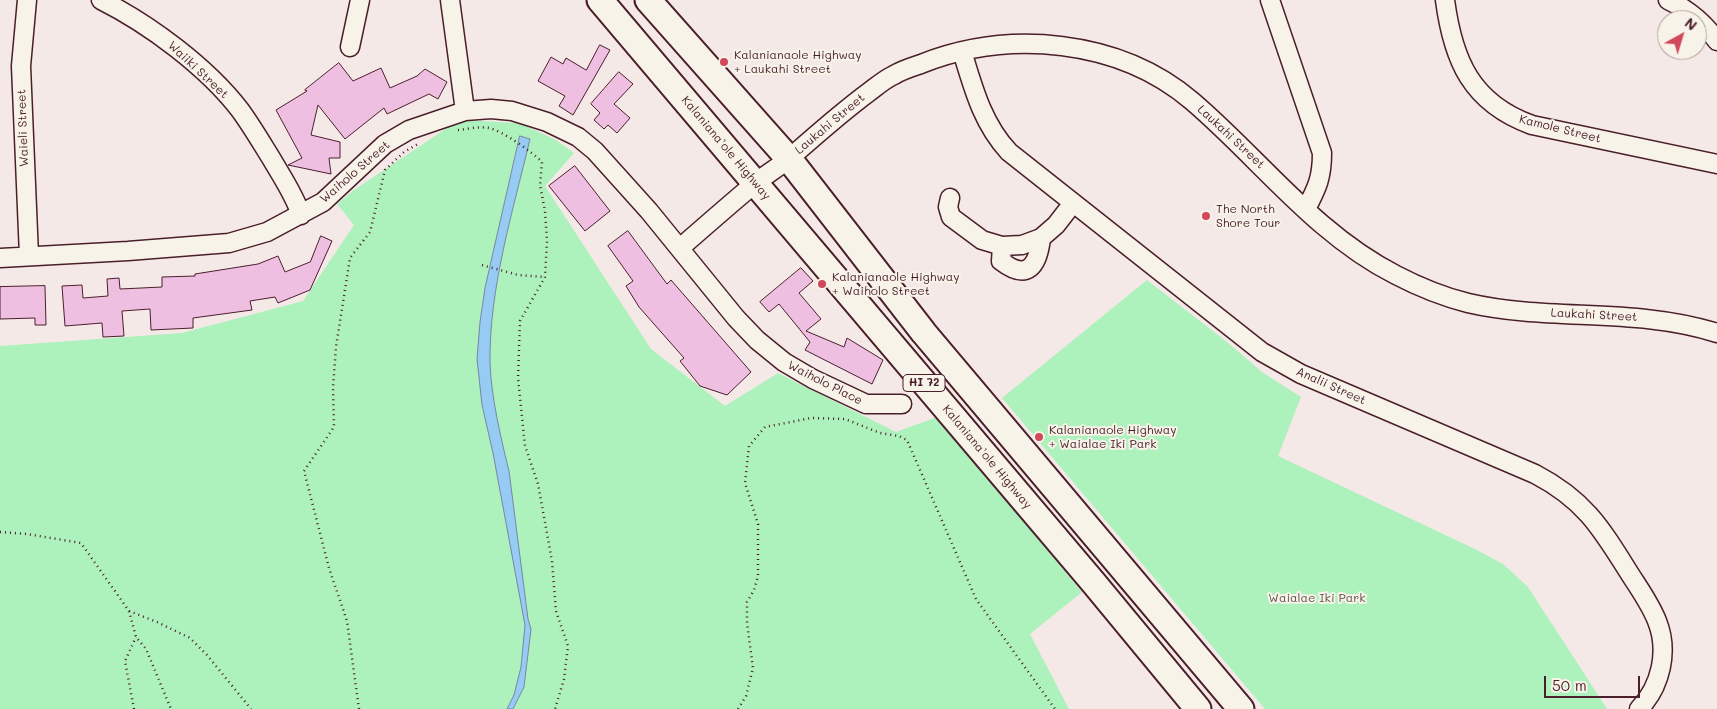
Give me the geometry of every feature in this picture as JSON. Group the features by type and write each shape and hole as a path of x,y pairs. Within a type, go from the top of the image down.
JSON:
{"highway":[{"name":"Kalaniana’ole Highway","path":"600,0 1198,709"},
{"name":"HI 72","path":"648,0 789,158 924,333 1241,709"}],"street":[{"name":"Waieli Street","path":"27,0 21,66 29,256"},
{"name":"Waiiki Street","path":"101,0 138,21 164,39 208,76 239,109 295,198 301,215"},
{"path":"350,46 360,0"},
{"path":"450,0 466,111"},
{"path":"1270,0 1322,153 1322,170 1319,181 1306,209"},
{"name":"Kamole Street","path":"1444,0 1451,40 1464,70 1482,94 1498,109 1532,125 1717,164"},
{"path":"1668,0 1693,16 1717,41"},
{"name":"Laukahi Street","path":"756,183 789,158 849,106 893,75 933,59 962,51 1001,44 1048,44 1085,49 1124,61 1159,77 1190,98 1306,209 1346,244 1371,261 1427,290 1468,303 1515,310 1650,318 1686,324 1717,333"},
{"name":"Analii Street","path":"962,51 981,109 1000,142 1019,160 1244,338 1281,364 1301,374 1535,474 1551,482 1581,505 1605,533 1654,613 1660,631 1663,650 1660,670 1654,688 1639,709"},
{"name":"Waiholo Street","path":"0,258 229,243 267,232 301,215 330,197 385,144 409,130 466,111 492,109 512,111 547,122 578,137 614,170 680,248"},
{"path":"680,248 756,183"},
{"path":"950,198 948,208 951,217 982,240 1002,246 1022,245 1041,238 1056,224 1073,203"},
{"path":"1002,246 1001,261 1012,270 1022,271 1031,267 1039,256 1041,238"},
{"name":"Waiholo Place","path":"680,248 736,318 757,340 784,362 813,379 866,404 902,404"}],"path":[{"path":"452,131 488,128 496,130 532,152 542,162 540,185 547,241 544,277 520,321 518,378 525,446 538,484 552,561 556,611 568,646 564,679 555,709"},
{"path":"359,709 347,621 329,568 304,471 334,428 333,387 336,347 350,258 370,232 385,170 404,152 421,142"},
{"path":"482,265 518,275 544,277"},
{"path":"738,709 746,696 753,668 747,623 747,602 754,590 758,576 758,524 745,483 750,446 765,427 811,418 845,419 880,433 899,436 907,440 976,599 1055,709"},
{"path":"0,532 28,534 81,543 129,611 136,637 146,649 171,709"},
{"path":"129,611 190,638 207,655 251,709"},
{"path":"134,709 125,661 136,637"}],"green space":[{"path":"459,120 519,123 556,140 574,153 545,186 651,349 725,406 778,373 896,432 937,417 1082,592 1030,634 1069,709 0,709 0,346 182,333 303,301 354,225 337,204 354,190"},
{"name":"Waialae Iki Park","path":"1147,280 1227,342 1262,372 1301,397 1278,456 1503,564 1528,587 1607,709 1265,709 1002,398"}],"water":[{"path":"520,136 530,139 503,250 493,306 490,363 494,403 509,471 528,619 531,629 524,687 513,709 507,709 514,695 521,667 525,625 493,453 482,405 477,359 485,288"}],"building":[{"path":"600,45 610,50 573,115 559,106 565,96 538,81 551,57 563,64 566,58 586,70"},
{"path":"339,63 353,81 381,68 390,88 417,76 425,69 447,82 438,99 429,94 387,114 384,108 345,139 318,105 311,135 340,142 340,158 329,158 331,174 288,165 302,158 276,110 307,91 305,90"},
{"path":"619,72 633,84 614,104 630,118 617,133 608,125 604,129 594,120 600,113 591,104"},
{"path":"575,166 610,211 585,231 549,186"},
{"path":"628,231 667,284 671,280 751,372 727,395 700,386 680,361 684,358 639,307 626,286 633,281 608,246"},
{"path":"321,236 332,241 310,290 278,303 275,297 250,301 252,310 193,318 193,328 151,330 150,309 122,311 124,336 103,337 102,323 65,326 62,286 82,285 83,298 108,296 107,279 119,278 120,289 162,287 162,277 195,276 195,274 258,264 278,256 285,272 310,262"},
{"path":"801,268 813,281 799,293 821,319 806,331 844,347 847,338 883,360 872,384 805,350 810,342 779,304 769,312 760,302"},
{"path":"45,286 46,325 35,325 35,318 0,319 0,287"}],"place":[{"name":"Kalanianaole Highway + Laukahi Street","path":"724,62"},
{"name":"The North Shore Tour","path":"1206,216"},
{"name":"Kalanianaole Highway + Waiholo Street","path":"822,284"},
{"name":"Kalanianaole Highway + Waialae Iki Park","path":"1039,437"}]}
